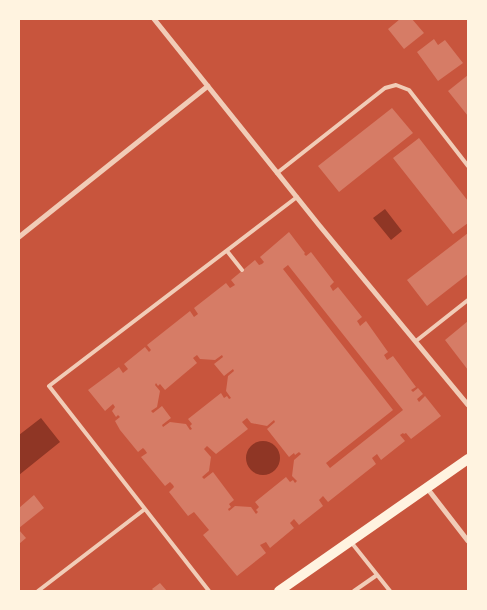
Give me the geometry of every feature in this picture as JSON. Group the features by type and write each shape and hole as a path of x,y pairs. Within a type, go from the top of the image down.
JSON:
{"main road":[{"path":"279,591 468,459"}],"street":[{"path":"154,19 296,198 468,405"},
{"path":"19,237 208,86"},
{"path":"427,488 468,541"}],"lane":[{"path":"277,173 385,88 396,85 409,90 468,166"},
{"path":"209,591 49,386 296,198"},
{"path":"227,252 242,270"},
{"path":"416,341 468,300"},
{"path":"38,591 145,509"},
{"path":"350,542 390,591"},
{"path":"354,591 377,575"}],"shaded area":[{"path":"385,209 402,231 391,240 373,218"},
{"path":"41,418 60,442 19,475 19,435"},
{"path":"263,441 275,446 280,458 275,470 263,475 251,470 246,458 251,446"}],"building":[{"path":"400,19 412,19 424,33 404,49 388,29"},
{"path":"434,39 438,45 445,40 463,63 438,81 417,52"},
{"path":"468,75 468,116 448,91"},
{"path":"392,108 413,133 339,192 318,166"},
{"path":"419,138 468,201 468,223 453,234 393,158"},
{"path":"289,232 304,254 306,256 311,252 334,282 330,286 333,291 338,287 362,317 357,321 360,326 366,321 388,352 384,355 387,360 393,356 416,387 411,390 413,392 418,388 423,394 417,399 419,402 425,396 441,416 411,439 406,433 400,435 405,441 381,460 377,454 372,458 376,464 328,502 323,496 319,500 323,506 299,525 294,519 290,523 294,528 270,548 266,542 260,545 266,553 237,576 203,535 209,530 194,512 188,516 169,492 174,487 173,485 170,482 165,486 141,457 147,453 145,450 143,448 138,452 120,430 115,421 120,417 118,415 116,417 112,411 115,407 113,404 105,411 88,390 119,367 123,373 128,369 124,364 145,347 149,352 151,350 147,345 190,311 194,317 198,314 194,308 226,283 230,288 235,285 231,280 255,260 259,265 262,264 264,262 260,257","holes":["288,265 403,410 330,468 326,463 393,410 283,269","197,355 200,359 215,360 222,355 223,357 214,364 224,376 233,369 234,371 228,376 226,391 231,398 229,399 227,396 224,398 221,393 188,419 192,424 190,426 192,429 190,430 186,424 170,422 163,427 162,425 171,418 162,406 153,413 151,411 157,407 160,391 155,385 156,383 158,386 160,384 165,390 197,363 193,358","247,418 251,423 267,426 274,420 275,422 267,429 289,457 294,453 295,455 299,452 301,454 294,460 292,476 297,481 295,483 293,480 290,482 286,477 255,502 259,507 256,510 258,512 256,514 251,507 235,506 229,511 228,509 231,507 229,504 234,500 213,472 204,479 202,477 209,471 211,457 204,449 207,446 216,454 248,429 242,422"]},
{"path":"468,233 468,274 427,306 407,280"},
{"path":"468,321 468,370 445,340"},
{"path":"34,495 44,508 19,528 19,508"},
{"path":"19,530 26,538 19,544"},
{"path":"160,583 167,591 154,591 152,589"}]}
